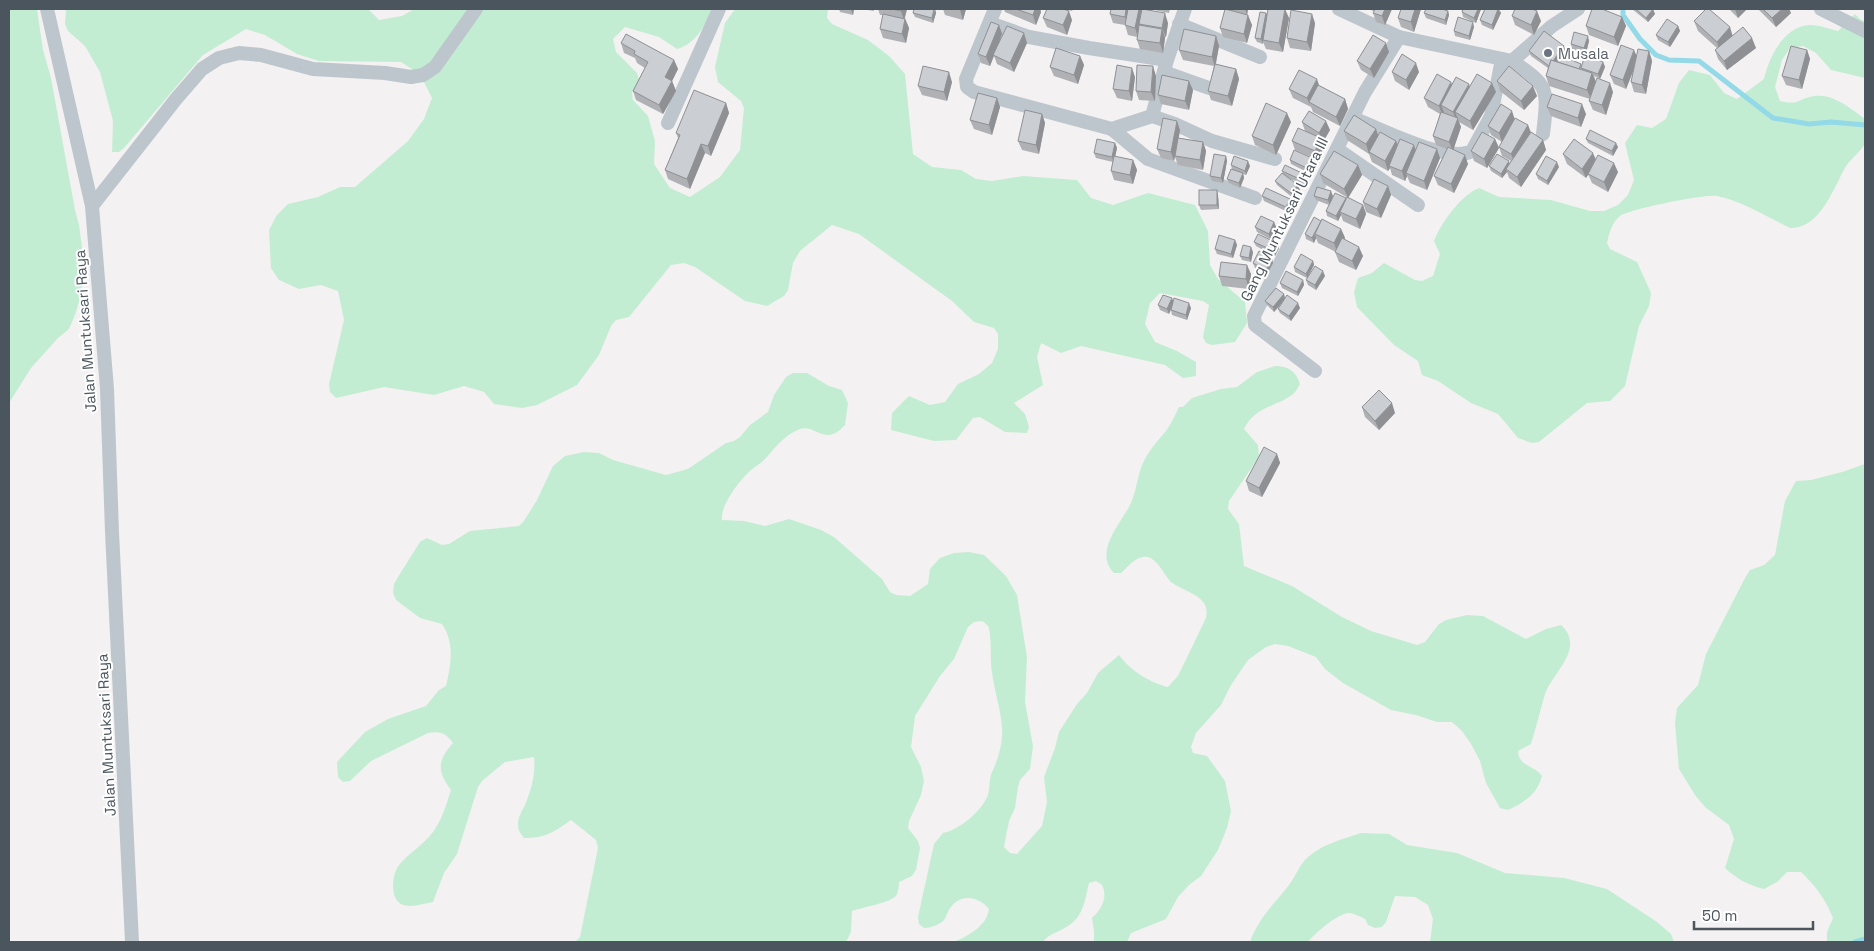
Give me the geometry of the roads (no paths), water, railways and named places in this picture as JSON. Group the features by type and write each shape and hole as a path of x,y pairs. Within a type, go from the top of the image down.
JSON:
{"street":[{"name":"Jalan Muntuksari Raya","path":"47,9 92,206 107,389 132,942"},
{"path":"92,206 202,69 219,58 239,54 260,55 313,69 385,73 411,77 423,74 435,67 476,9"},
{"path":"668,123 720,9"},
{"path":"995,9 966,79 967,88 974,92 1112,129 1148,159 1255,198"},
{"path":"1152,116 1165,66 1185,9"},
{"path":"1339,9 1399,37 1507,60 1532,74 1545,92 1544,134"},
{"path":"1352,118 1435,151 1466,154 1472,151 1491,116 1507,60 1578,9"},
{"path":"1821,9 1865,31"},
{"path":"990,23 1029,37 1089,48 1165,66 1209,88"},
{"path":"1179,24 1260,57"},
{"name":"Gang Muntuksari Utara III","path":"1315,371 1255,325 1254,316 1365,92 1399,37"},
{"path":"1112,129 1152,116 1176,124 1212,141 1275,160"},
{"path":"1337,149 1418,205"}],"waterway":[{"path":"1623,9 1623,15 1640,39 1656,55 1669,60 1699,61 1773,118 1809,124 1831,122 1865,125"},
{"path":"1855,942 1865,939"}],"place":[{"name":"Musala","path":"1548,53"}]}
